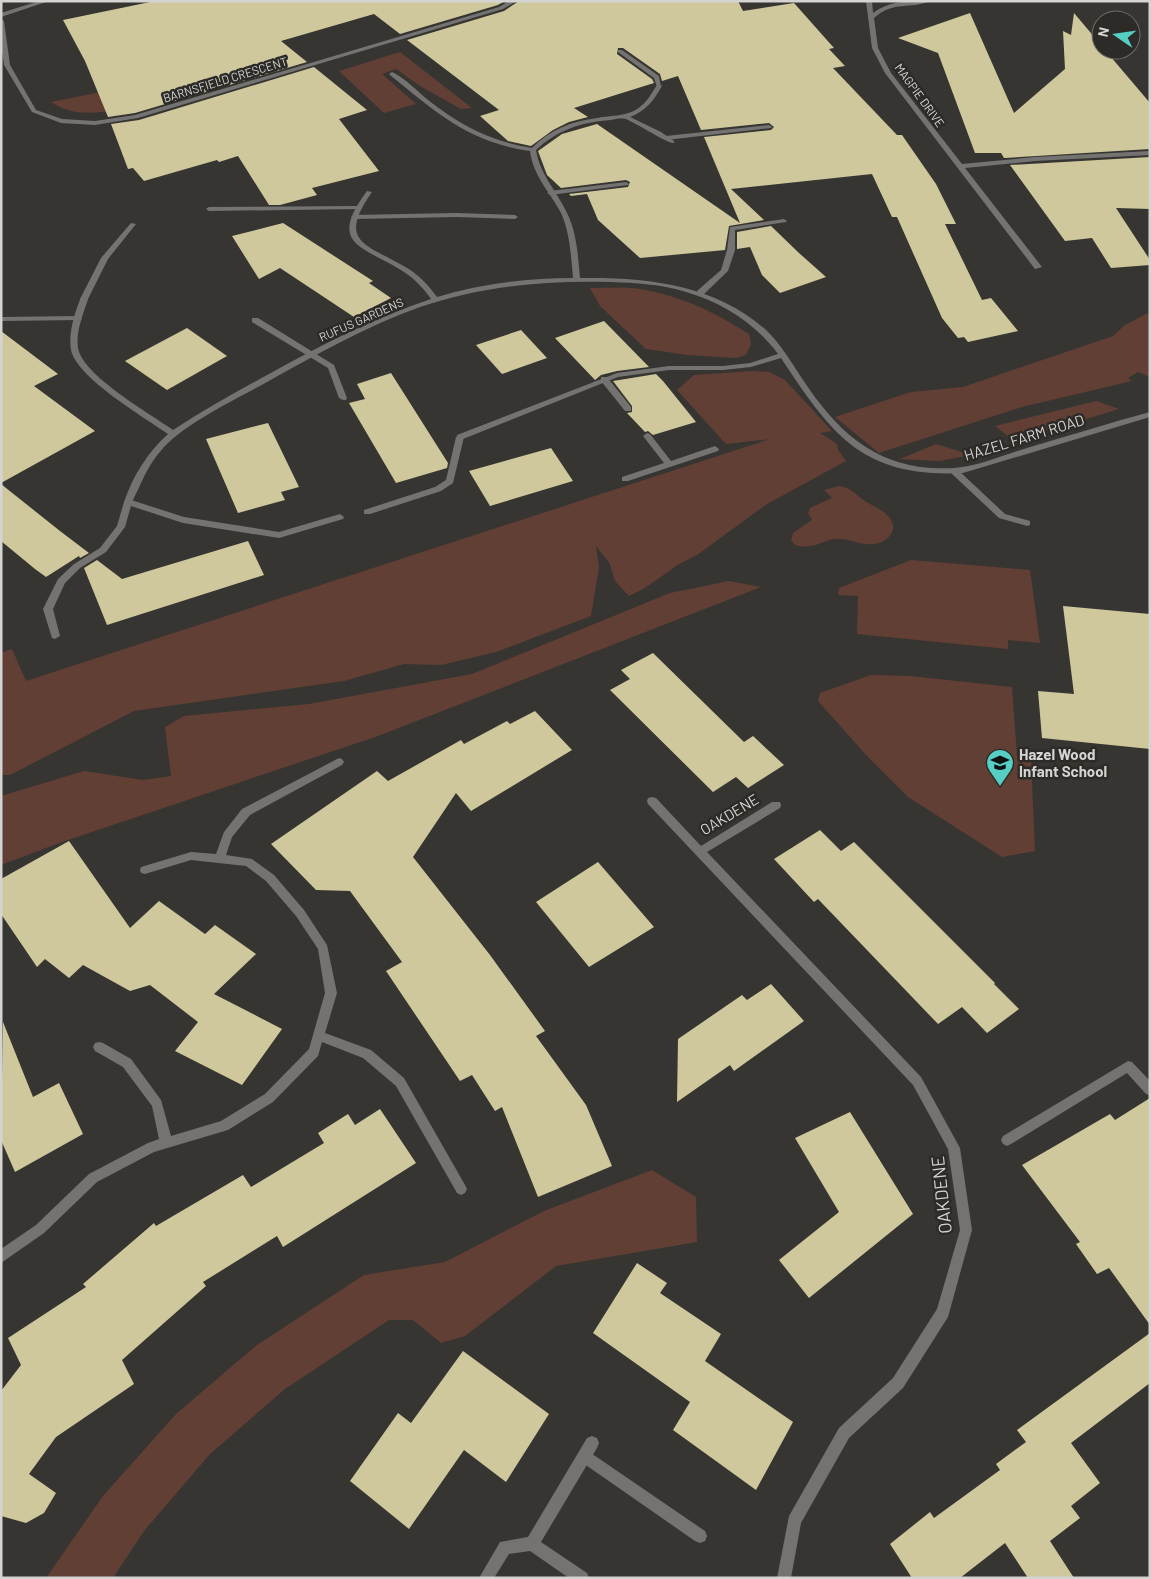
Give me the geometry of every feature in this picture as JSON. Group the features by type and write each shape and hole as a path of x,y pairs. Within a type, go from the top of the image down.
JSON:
{"street":[{"path":"1,15 46,1"},
{"name":"BARNSFIELD CRESCENT","path":"1,21 4,66 34,111 61,122 95,123 136,118 501,8 514,1"},
{"name":"MAGPIE DRIVE","path":"869,1 875,48 888,73 1038,267"},
{"path":"871,18 878,9 897,3 927,2"},
{"path":"577,279 572,240 565,214 550,193 534,162 533,150 541,141 558,130 585,122 626,117 642,108 653,98 659,86 657,77 620,51"},
{"path":"392,74 465,129 509,148 533,150"},
{"path":"626,117 672,142"},
{"path":"666,138 769,127"},
{"path":"961,166 1035,159 1150,153"},
{"path":"550,193 626,184"},
{"path":"369,192 357,208 354,217 353,233 364,247 406,270 426,286 436,300"},
{"path":"209,209 357,208"},
{"path":"354,217 456,215 515,217"},
{"path":"700,293 724,271 731,250 732,228 784,221"},
{"path":"133,224 105,258 84,299 74,334 75,351 85,369 106,387 173,434"},
{"name":"RUFUS GARDENS","path":"55,636 48,609 61,581 77,566 103,550 120,527 135,483 147,461 157,448 173,434 196,419 310,355 373,325 436,300 470,291 577,279 662,283 715,298 763,332 784,355 807,392 837,427 877,458 905,466"},
{"path":"1,319 78,318"},
{"path":"254,320 331,367 343,398"},
{"path":"367,512 438,489 450,481 460,437 533,410 617,375 669,368 723,368 751,365 784,355"},
{"path":"604,380 628,410"},
{"name":"HAZEL FARM ROAD","path":"905,466 933,472 963,470 1150,414"},
{"path":"647,436 669,464"},
{"path":"625,479 715,449"},
{"path":"954,471 1002,516 1027,523"},
{"path":"128,502 183,520 279,536 340,517"},
{"path":"219,859 228,835 246,812 339,762"},
{"name":"OAKDENE","path":"652,802 917,1081 954,1148 966,1230 944,1312 898,1383 844,1433 794,1521 784,1578"},
{"name":"OAKDENE","path":"699,852 776,805"},
{"path":"1,1257 40,1229 93,1178 152,1146 224,1126 269,1098 314,1052 331,993 323,948 300,913 270,878 248,862 191,856 145,870"},
{"path":"319,1036 367,1054 400,1082 461,1189"},
{"path":"99,1047 127,1063 157,1104 166,1142"},
{"path":"1007,1140 1128,1066 1150,1090"},
{"path":"532,1544 592,1443"},
{"path":"585,1456 700,1536"},
{"path":"486,1578 505,1547 532,1544 582,1578"}],"shaded area":[{"path":"400,52 472,108 461,109 420,86 396,69 382,74 416,104 384,113 339,71"},
{"path":"220,68 119,109 84,113 67,110 51,102"},
{"path":"590,288 648,290 693,304 749,334 751,344 746,355 736,358 688,355 646,349 600,306"},
{"path":"1150,312 1150,377 1138,372 1128,378 1132,381 1022,407 879,453 835,417 911,392 963,387 1113,336 1125,325"},
{"path":"753,371 769,372 785,380 832,431 820,433 837,444 838,450 846,461 767,504 697,555 679,564 645,588 629,596 615,581 610,564 596,546 599,567 591,616 496,652 441,665 404,664 344,681 134,711 10,775 1,775 1,653 12,649 26,681 770,439 726,444 677,390 694,375"},
{"path":"1096,401 1119,409 1014,441 995,426"},
{"path":"936,444 971,455 940,461 900,459"},
{"path":"839,486 851,490 886,514 893,526 891,534 884,541 874,544 834,539 809,546 795,545 791,540 793,533 812,520 808,513 810,508 832,498 824,490"},
{"path":"911,560 1030,570 1040,643 1008,640 1008,649 857,634 858,596 838,595 839,588"},
{"path":"729,581 761,587 378,736 59,843 1,865 1,796 84,771 143,780 171,776 165,727 184,716 309,704 472,674 670,593"},
{"path":"871,675 910,676 1012,687 1017,756 1031,759 1035,851 1002,857 908,797 868,757 818,701 820,693"},
{"path":"652,1170 696,1197 697,1242 556,1266 465,1336 441,1343 413,1320 389,1320 285,1389 210,1454 144,1531 113,1578 46,1578 103,1496 176,1414 257,1345 364,1275 445,1262 544,1211"}],"building":[{"path":"155,1 505,1 498,5 400,34 374,14 281,41 307,62 135,113 108,117 85,61 63,20"},
{"path":"519,1 738,1 743,11 794,3 834,48 829,49 845,66 833,68 897,135 902,135 936,184 956,224 945,224 982,300 991,298 1018,331 968,342 964,337 958,338 942,318 897,217 892,217 872,174 731,189 764,220 729,226 725,250 640,258 598,220 587,194 571,196 569,194 628,187 630,182 626,180 561,188 547,175 538,151 562,134 597,124 740,223 704,137 771,130 774,127 769,123 701,130 678,76 662,81 660,74 623,48 618,48 617,54 652,79 654,83 574,108 588,117 569,122 553,130 531,146 508,141 480,116 499,110 407,40 504,11"},
{"path":"970,13 1014,113 1065,69 1063,31 1071,35 1074,13 1091,33 1091,60 1113,60 1150,103 1150,149 1004,158 1001,153 975,153 938,53 898,38"},
{"path":"314,67 367,110 339,119 379,171 312,188 317,195 280,205 269,205 238,156 219,162 217,160 144,181 133,168 128,169 111,124 139,120"},
{"path":"1150,157 1150,209 1116,208 1150,260 1150,265 1111,268 1092,238 1065,241 1010,165"},
{"path":"283,223 373,281 369,283 391,298 354,317 280,268 259,279 232,236"},
{"path":"771,226 826,277 780,293 762,275 750,247 737,249 737,232"},
{"path":"604,321 649,367 617,371 601,375 595,380 555,338"},
{"path":"187,328 227,356 167,390 125,361"},
{"path":"521,330 547,358 502,374 476,345"},
{"path":"1,331 58,374 34,386 95,431 1,483"},
{"path":"391,373 448,463 447,468 396,483 349,403 365,399 357,384"},
{"path":"656,374 696,422 653,435 648,431 645,432 627,413 632,412 632,406 613,381"},
{"path":"268,423 299,487 281,492 285,500 238,513 206,439"},
{"path":"551,448 573,481 490,506 469,471"},
{"path":"1,484 89,553 80,558 79,556 46,577 35,569 1,541"},
{"path":"248,541 264,575 107,625 84,568 97,560 122,579"},
{"path":"1063,606 1150,614 1150,749 1042,738 1038,691 1074,694"},
{"path":"653,653 744,742 753,736 784,765 748,788 736,777 713,792 610,690 630,679 621,670"},
{"path":"535,711 572,750 471,811 456,793 413,857 490,955 545,1031 536,1036 586,1105 612,1166 538,1197 502,1107 495,1111 472,1075 460,1081 386,971 402,962 350,891 316,890 271,844 377,771 388,781 461,740 464,744 507,721 510,724"},
{"path":"820,830 841,851 854,842 1019,1009 987,1033 962,1007 938,1024 818,899 814,902 774,859"},
{"path":"69,841 130,928 159,901 205,934 215,925 256,954 214,994 282,1029 242,1085 175,1051 198,1022 150,985 130,991 83,965 69,978 45,959 37,967 1,914 1,879"},
{"path":"598,862 654,927 589,967 536,902"},
{"path":"771,984 804,1021 734,1071 730,1065 677,1102 678,1039 742,995 747,1000"},
{"path":"3,1022 33,1097 59,1083 83,1134 15,1172 1,1140"},
{"path":"1150,1098 1150,1325 1109,1268 1097,1274 1076,1244 1080,1242 1022,1165 1110,1114 1115,1120"},
{"path":"380,1109 416,1163 283,1247 277,1236 203,1282 206,1286 122,1360 134,1384 56,1437 29,1474 56,1493 44,1513 26,1523 1,1516 1,1391 21,1365 8,1338 86,1287 83,1284 154,1223 156,1226 243,1175 251,1187 324,1143 318,1133 348,1114 355,1125"},
{"path":"850,1112 913,1214 809,1298 779,1260 839,1212 795,1138"},
{"path":"637,1263 667,1283 660,1293 721,1334 705,1361 793,1422 756,1490 673,1430 690,1402 593,1333"},
{"path":"1150,1333 1150,1383 1071,1443 1100,1483 1071,1506 1080,1518 1050,1541 1074,1578 1028,1578 1005,1543 960,1578 912,1578 890,1544 930,1512 934,1518 1000,1470 996,1464 1026,1442 1017,1430"},
{"path":"463,1351 549,1414 506,1482 464,1450 409,1529 350,1481 398,1413 411,1423"}],"place":[{"name":"Hazel Wood Infant School","path":"1000,787"}]}
